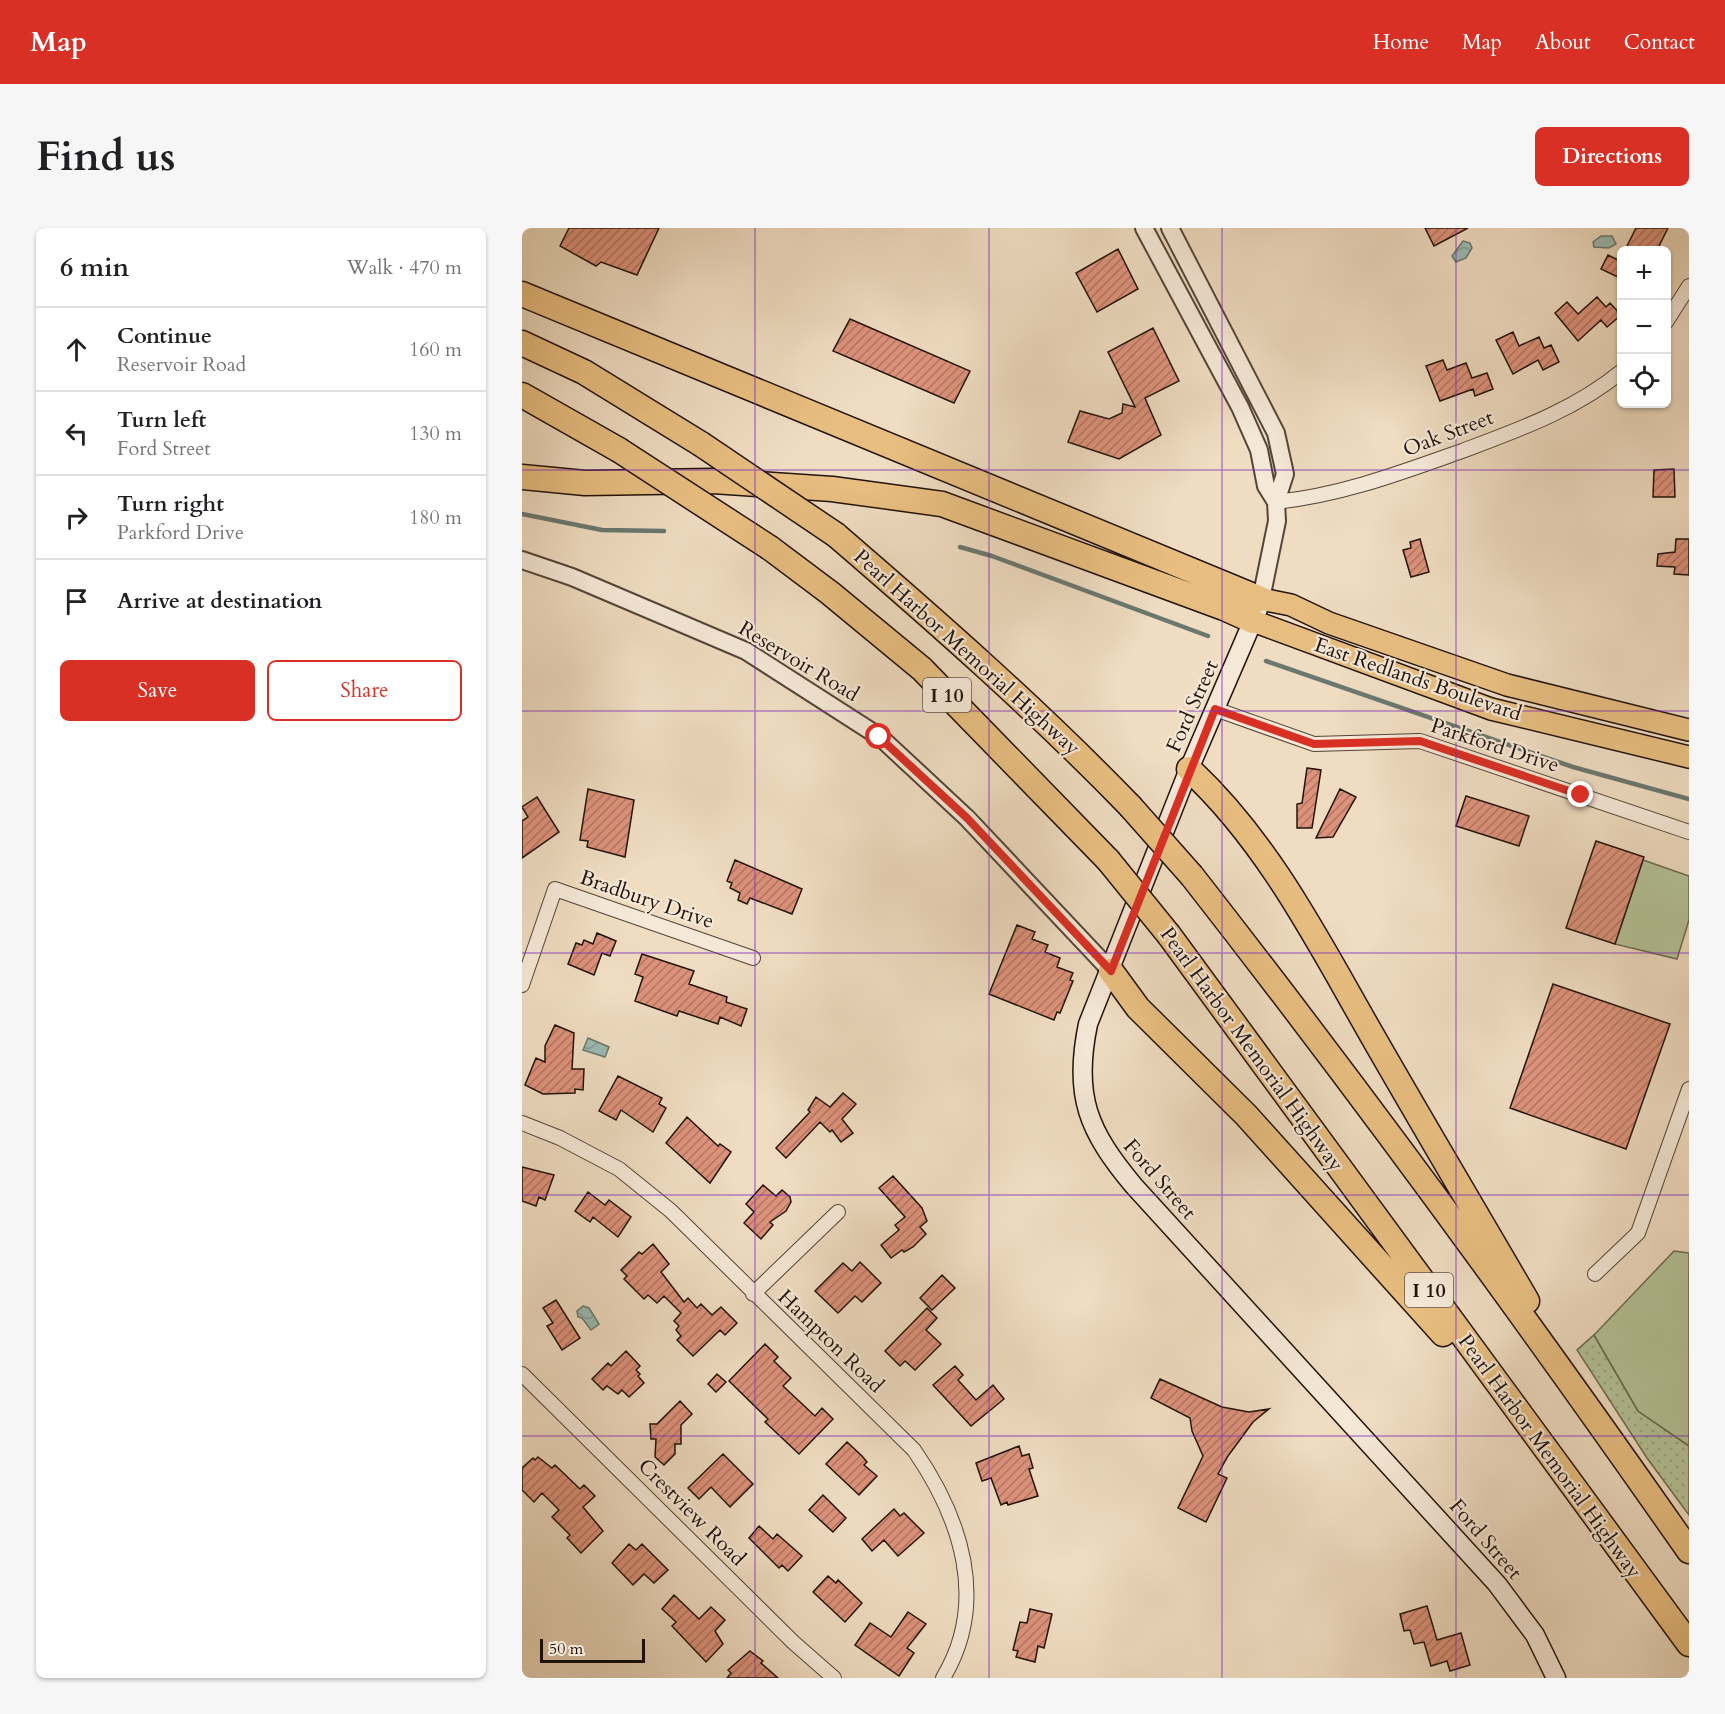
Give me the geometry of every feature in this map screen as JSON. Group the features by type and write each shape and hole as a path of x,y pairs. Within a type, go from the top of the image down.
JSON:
{"highway":[{"path":"522,294 1261,599"},
{"name":"Pearl Harbor Memorial Highway","path":"522,343 584,372 701,444 836,535 959,641 1070,744 1130,806 1192,876 1275,982 1585,1402 1689,1551"},
{"name":"Pearl Harbor Memorial Highway","path":"522,395 620,450 770,548 922,669 1108,860 1169,935 1689,1644"},
{"path":"522,477 585,483 725,482 832,489 942,504 1253,621"},
{"path":"1189,769 1207,786 1262,855 1308,922 1585,1402"},
{"path":"1111,971 1138,1008 1246,1116 1536,1437"}],"main road":[{"name":"Ford Street","path":"1261,599 1189,769 1111,971 1088,1024 1082,1055 1082,1089 1088,1110 1107,1154 1497,1584 1535,1635 1556,1678"},
{"name":"East Redlands Boulevard","path":"1261,599 1291,605 1329,623 1507,685 1689,729"},
{"name":"East Redlands Boulevard","path":"1253,621 1491,709 1689,757"}],"street":[{"name":"Ford Street","path":"1144,228 1240,407 1259,450 1266,486 1276,502"},
{"path":"1156,228 1172,259 1189,266"},
{"name":"Ford Street","path":"1170,228 1276,434 1285,474 1276,502 1277,521 1261,599"},
{"path":"1671,314 1689,286"},
{"name":"Oak Street","path":"1276,502 1329,495 1373,483 1474,446 1560,413 1600,390 1617,375"},
{"name":"Reservoir Road","path":"522,560 572,577 746,651 879,737 967,818 1111,971"},
{"name":"Parkford Drive","path":"1215,709 1314,744 1420,741 1689,832"},
{"name":"Bradbury Drive","path":"522,985 555,889 753,958"},
{"path":"1595,1274 1638,1233 1689,1089"},
{"name":"Hampton Road","path":"522,1123 560,1138 619,1169 671,1211 914,1450 937,1484 957,1537 966,1575 966,1613 961,1641 943,1678"},
{"path":"753,1294 838,1212"},
{"name":"Crestview Road","path":"522,1374 785,1634 834,1678"}],"green space":[{"path":"1643,860 1689,876 1689,920 1677,959 1615,944"},
{"path":"1674,1251 1689,1253 1689,1446 1638,1411 1594,1335"},
{"path":"1594,1335 1638,1411 1689,1446 1689,1515 1647,1458 1577,1350"}],"water":[{"path":"1601,236 1612,236 1616,244 1609,248 1594,247 1593,242"},
{"path":"1463,241 1470,243 1472,248 1466,258 1456,262 1452,256"},
{"path":"588,1038 609,1047 605,1057 583,1050"},
{"path":"583,1306 589,1308 599,1324 591,1330 582,1318 578,1317 577,1311"}],"building":[{"path":"569,228 659,228 637,275 601,262 596,266 560,246"},
{"path":"1425,228 1468,228 1434,246"},
{"path":"1636,228 1668,228 1659,246 1627,246"},
{"path":"1118,249 1138,289 1097,312 1076,273"},
{"path":"1608,255 1617,260 1617,277 1601,269"},
{"path":"1597,297 1606,307 1610,303 1617,311 1617,318 1607,327 1601,320 1578,341 1555,313 1567,302 1578,314"},
{"path":"850,319 970,371 954,403 833,351"},
{"path":"1153,328 1179,381 1145,398 1161,435 1119,459 1068,442 1080,411 1109,419 1122,413 1123,404 1135,407 1108,352"},
{"path":"1513,332 1519,346 1539,337 1544,348 1551,345 1559,362 1543,370 1538,360 1513,374 1496,340"},
{"path":"1443,360 1447,370 1466,363 1472,378 1487,373 1493,389 1475,396 1473,389 1440,401 1426,366"},
{"path":"1674,469 1675,497 1653,497 1654,470"},
{"path":"1420,539 1429,572 1411,577 1403,550 1411,548 1410,542"},
{"path":"1676,539 1689,539 1689,575 1674,574 1675,567 1657,566 1658,554 1675,552"},
{"path":"1307,768 1321,770 1312,828 1297,828 1297,804 1302,803"},
{"path":"588,789 634,800 625,857 587,847 588,841 580,840"},
{"path":"1340,789 1356,797 1333,837 1316,838"},
{"path":"1466,796 1529,816 1519,846 1456,826"},
{"path":"537,797 559,832 522,858 522,821 528,817 522,807"},
{"path":"1596,841 1644,857 1615,944 1566,928"},
{"path":"735,860 802,889 792,914 750,898 747,904 738,900 740,893 730,888 732,883 727,881"},
{"path":"1017,925 1035,932 1032,939 1048,945 1045,952 1060,958 1057,967 1073,973 1070,980 1073,981 1060,1013 1057,1012 1054,1020 989,994"},
{"path":"597,933 616,941 610,956 602,953 594,975 568,964 576,943 582,945 584,940 593,944"},
{"path":"642,954 694,971 689,984 727,997 726,1002 747,1009 741,1026 720,1017 718,1024 679,1011 677,1016 635,1001 643,977 635,974"},
{"path":"1553,984 1670,1024 1626,1149 1510,1108"},
{"path":"555,1025 574,1033 572,1069 584,1069 583,1090 575,1089 575,1093 543,1094 525,1085 536,1058 545,1062 545,1046"},
{"path":"618,1076 662,1098 659,1104 666,1108 653,1132 621,1110 616,1120 599,1111"},
{"path":"843,1093 856,1104 842,1119 853,1133 841,1142 832,1130 830,1132 820,1122 786,1158 776,1148 810,1112 808,1110 816,1097 830,1107"},
{"path":"687,1117 718,1146 720,1144 731,1152 710,1183 666,1143"},
{"path":"522,1167 554,1175 545,1200 539,1197 536,1206 522,1201"},
{"path":"893,1176 922,1208 927,1221 920,1227 926,1234 913,1247 904,1252 902,1250 891,1258 881,1245 899,1230 895,1225 905,1217 879,1188"},
{"path":"763,1185 776,1196 782,1190 790,1197 791,1202 786,1211 770,1222 773,1225 761,1239 744,1223 754,1212 746,1204"},
{"path":"588,1192 605,1205 609,1200 631,1217 618,1237 593,1217 590,1222 575,1211"},
{"path":"653,1244 669,1264 661,1272 684,1302 688,1298 697,1308 701,1304 712,1315 721,1307 737,1323 725,1335 720,1330 693,1356 677,1340 681,1336 676,1330 679,1326 674,1321 681,1313 664,1296 657,1303 648,1295 644,1299 624,1279 627,1276 621,1270 639,1252 642,1254"},
{"path":"860,1262 881,1283 862,1302 855,1296 838,1313 815,1291 843,1263 852,1271"},
{"path":"942,1275 955,1288 932,1310 920,1298"},
{"path":"556,1300 580,1338 562,1350 547,1326 553,1323 543,1308"},
{"path":"927,1308 937,1318 926,1330 941,1344 915,1370 905,1361 900,1366 885,1351"},
{"path":"765,1344 778,1357 774,1361 791,1378 783,1386 815,1416 822,1408 833,1419 799,1454 765,1422 768,1419 729,1381"},
{"path":"626,1351 640,1366 636,1370 644,1383 629,1397 622,1390 618,1394 607,1386 603,1390 592,1379 608,1363 611,1366"},
{"path":"955,1366 963,1375 958,1380 976,1400 993,1385 1004,1399 971,1426 933,1385"},
{"path":"717,1374 726,1382 716,1392 708,1384"},
{"path":"1160,1379 1222,1407 1249,1412 1269,1409 1253,1422 1228,1456 1218,1474 1227,1478 1206,1522 1178,1508 1203,1456 1192,1431 1190,1418 1151,1398"},
{"path":"680,1401 692,1414 681,1425 681,1444 675,1444 675,1454 664,1465 655,1457 656,1439 651,1439 650,1424 657,1424"},
{"path":"847,1442 867,1462 864,1465 877,1476 859,1495 826,1464"},
{"path":"1019,1446 1022,1456 1029,1454 1033,1468 1029,1469 1038,1496 1001,1505 991,1478 982,1481 976,1463"},
{"path":"723,1454 753,1484 730,1507 711,1487 699,1499 688,1488"},
{"path":"538,1457 552,1468 555,1465 580,1489 584,1485 595,1496 583,1507 603,1531 581,1553 567,1538 570,1535 552,1517 559,1510 542,1493 534,1502 522,1490 522,1468 533,1458 535,1460"},
{"path":"823,1495 846,1518 833,1532 809,1510"},
{"path":"894,1509 900,1516 904,1513 924,1533 898,1556 884,1540 872,1551 862,1539"},
{"path":"759,1526 773,1539 777,1534 802,1556 788,1571 782,1565 779,1568 749,1538"},
{"path":"629,1544 636,1550 642,1544 668,1570 654,1583 644,1574 633,1585 612,1563"},
{"path":"828,1576 836,1583 838,1580 862,1603 845,1622 813,1592"},
{"path":"674,1595 699,1619 711,1607 725,1620 715,1631 723,1644 706,1662 672,1626 676,1622 662,1609"},
{"path":"1427,1606 1437,1640 1461,1633 1470,1665 1450,1671 1447,1661 1431,1666 1424,1642 1414,1644 1410,1630 1404,1631 1400,1614"},
{"path":"1030,1609 1052,1614 1044,1648 1038,1646 1035,1662 1016,1657 1018,1651 1013,1650 1020,1622 1027,1623"},
{"path":"908,1612 926,1624 907,1648 914,1653 899,1676 855,1645 870,1623 891,1637"},
{"path":"750,1651 763,1661 761,1663 778,1678 727,1678 731,1673 728,1670"}],"waterway":[{"path":"522,514 602,530 664,531"},
{"path":"960,547 992,556 1208,636"},
{"path":"1266,661 1573,767 1689,799"}],"route":[{"path":"879,737 967,818 1111,971 1189,769 1215,709 1314,744 1420,741 1581,795"}]}
